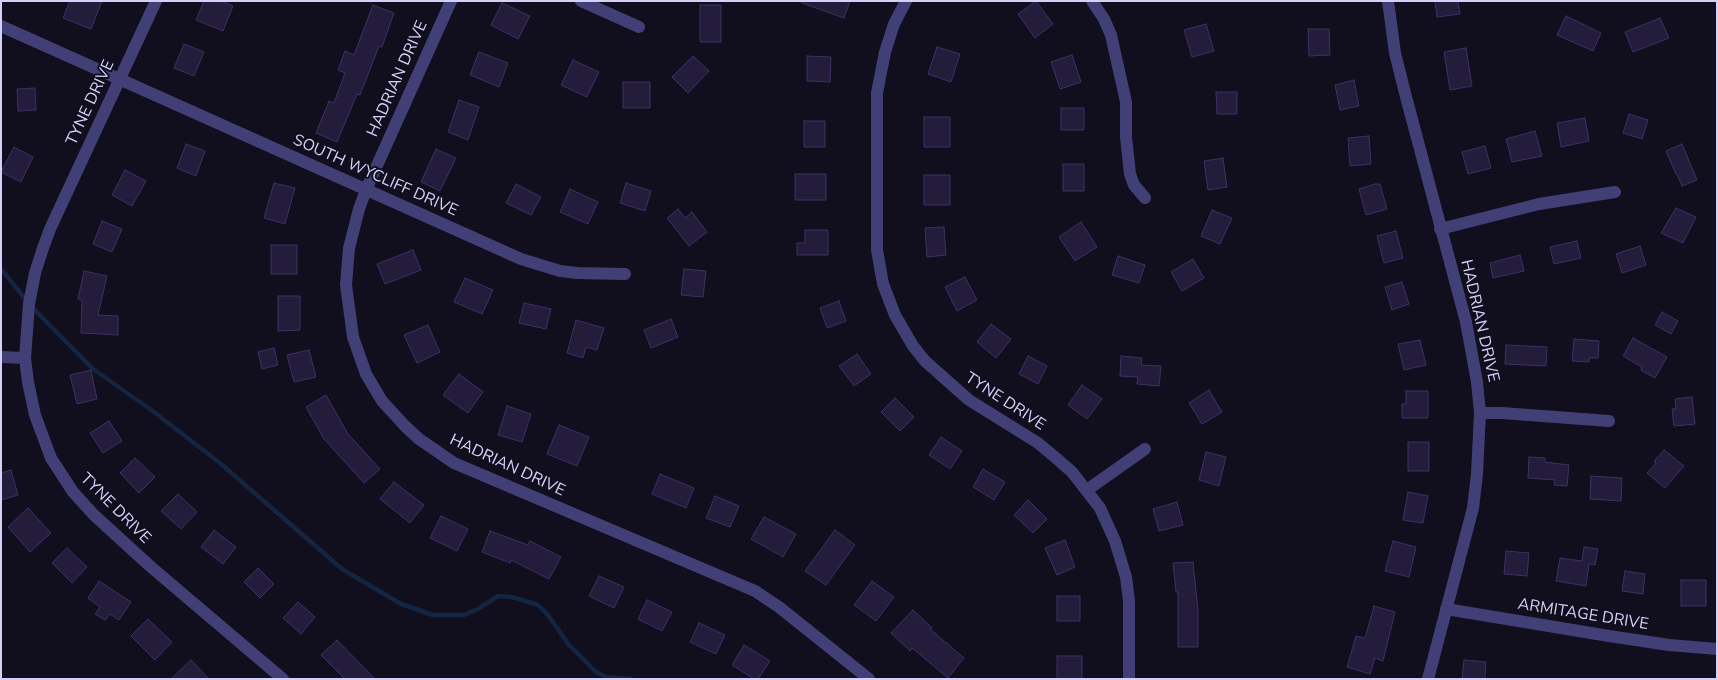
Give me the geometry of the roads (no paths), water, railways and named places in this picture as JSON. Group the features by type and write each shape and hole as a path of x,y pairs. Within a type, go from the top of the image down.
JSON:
{"street":[{"name":"TYNE DRIVE","path":"156,1 50,229 35,273 29,304 24,358 35,415 42,436 56,468 73,492 94,515 152,567 283,679"},
{"name":"HADRIAN DRIVE","path":"451,1 366,190 349,248 346,285 350,319 357,350 366,374 382,400 404,426 419,439 454,463 755,591 779,607 870,679"},
{"path":"581,1 639,27"},
{"name":"TYNE DRIVE","path":"906,1 894,24 885,52 877,93 877,250 879,269 895,315 913,346 937,373 969,400 1044,448 1072,472 1100,508 1121,556 1126,577 1129,601 1129,679"},
{"path":"1092,1 1111,34 1126,102 1126,137 1130,174 1134,185 1145,198"},
{"name":"HADRIAN DRIVE","path":"1388,1 1397,61 1469,340 1477,382 1480,413 1478,464 1473,508 1428,679"},
{"name":"SOUTH WYCLIFF DRIVE","path":"1,26 521,259 542,266 577,273 626,274"},
{"path":"1440,229 1539,204 1615,192"},
{"path":"1,357 24,358"},
{"path":"1480,413 1609,421"},
{"path":"1087,490 1145,448"},
{"name":"ARMITAGE DRIVE","path":"1446,609 1669,645 1717,649"}],"waterway":[{"path":"1,269 27,301"},
{"path":"32,307 93,369 150,409 220,463 342,569 401,604 433,615 464,615 478,609 498,596 512,597 538,605 548,615 569,645 596,672 606,677 631,679"}]}
